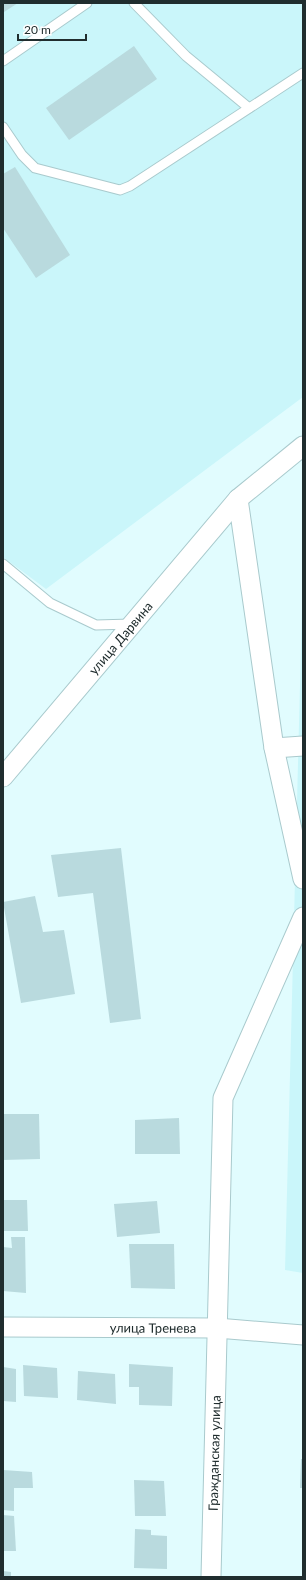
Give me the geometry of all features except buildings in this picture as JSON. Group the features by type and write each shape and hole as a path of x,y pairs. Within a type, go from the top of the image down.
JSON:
{"street":[{"name":"улица Дарвина","path":"3,777 238,499 303,446"},
{"path":"238,499 274,748 303,879"},
{"path":"274,748 303,746"},
{"name":"Гражданская улица","path":"211,1577 223,1098 303,917"},
{"name":"улица Тренева","path":"3,1327 217,1328 303,1335"}],"lane":[{"path":"3,61 86,3"},
{"path":"134,3 186,56 249,108"},
{"path":"3,126 22,155 35,168 120,190 130,186 303,73"},
{"path":"3,564 50,603 96,625 132,624"}],"shaded area":[{"path":"3,3 303,3 303,397 46,589 3,557"},
{"path":"303,568 303,1273 285,1270"}]}
